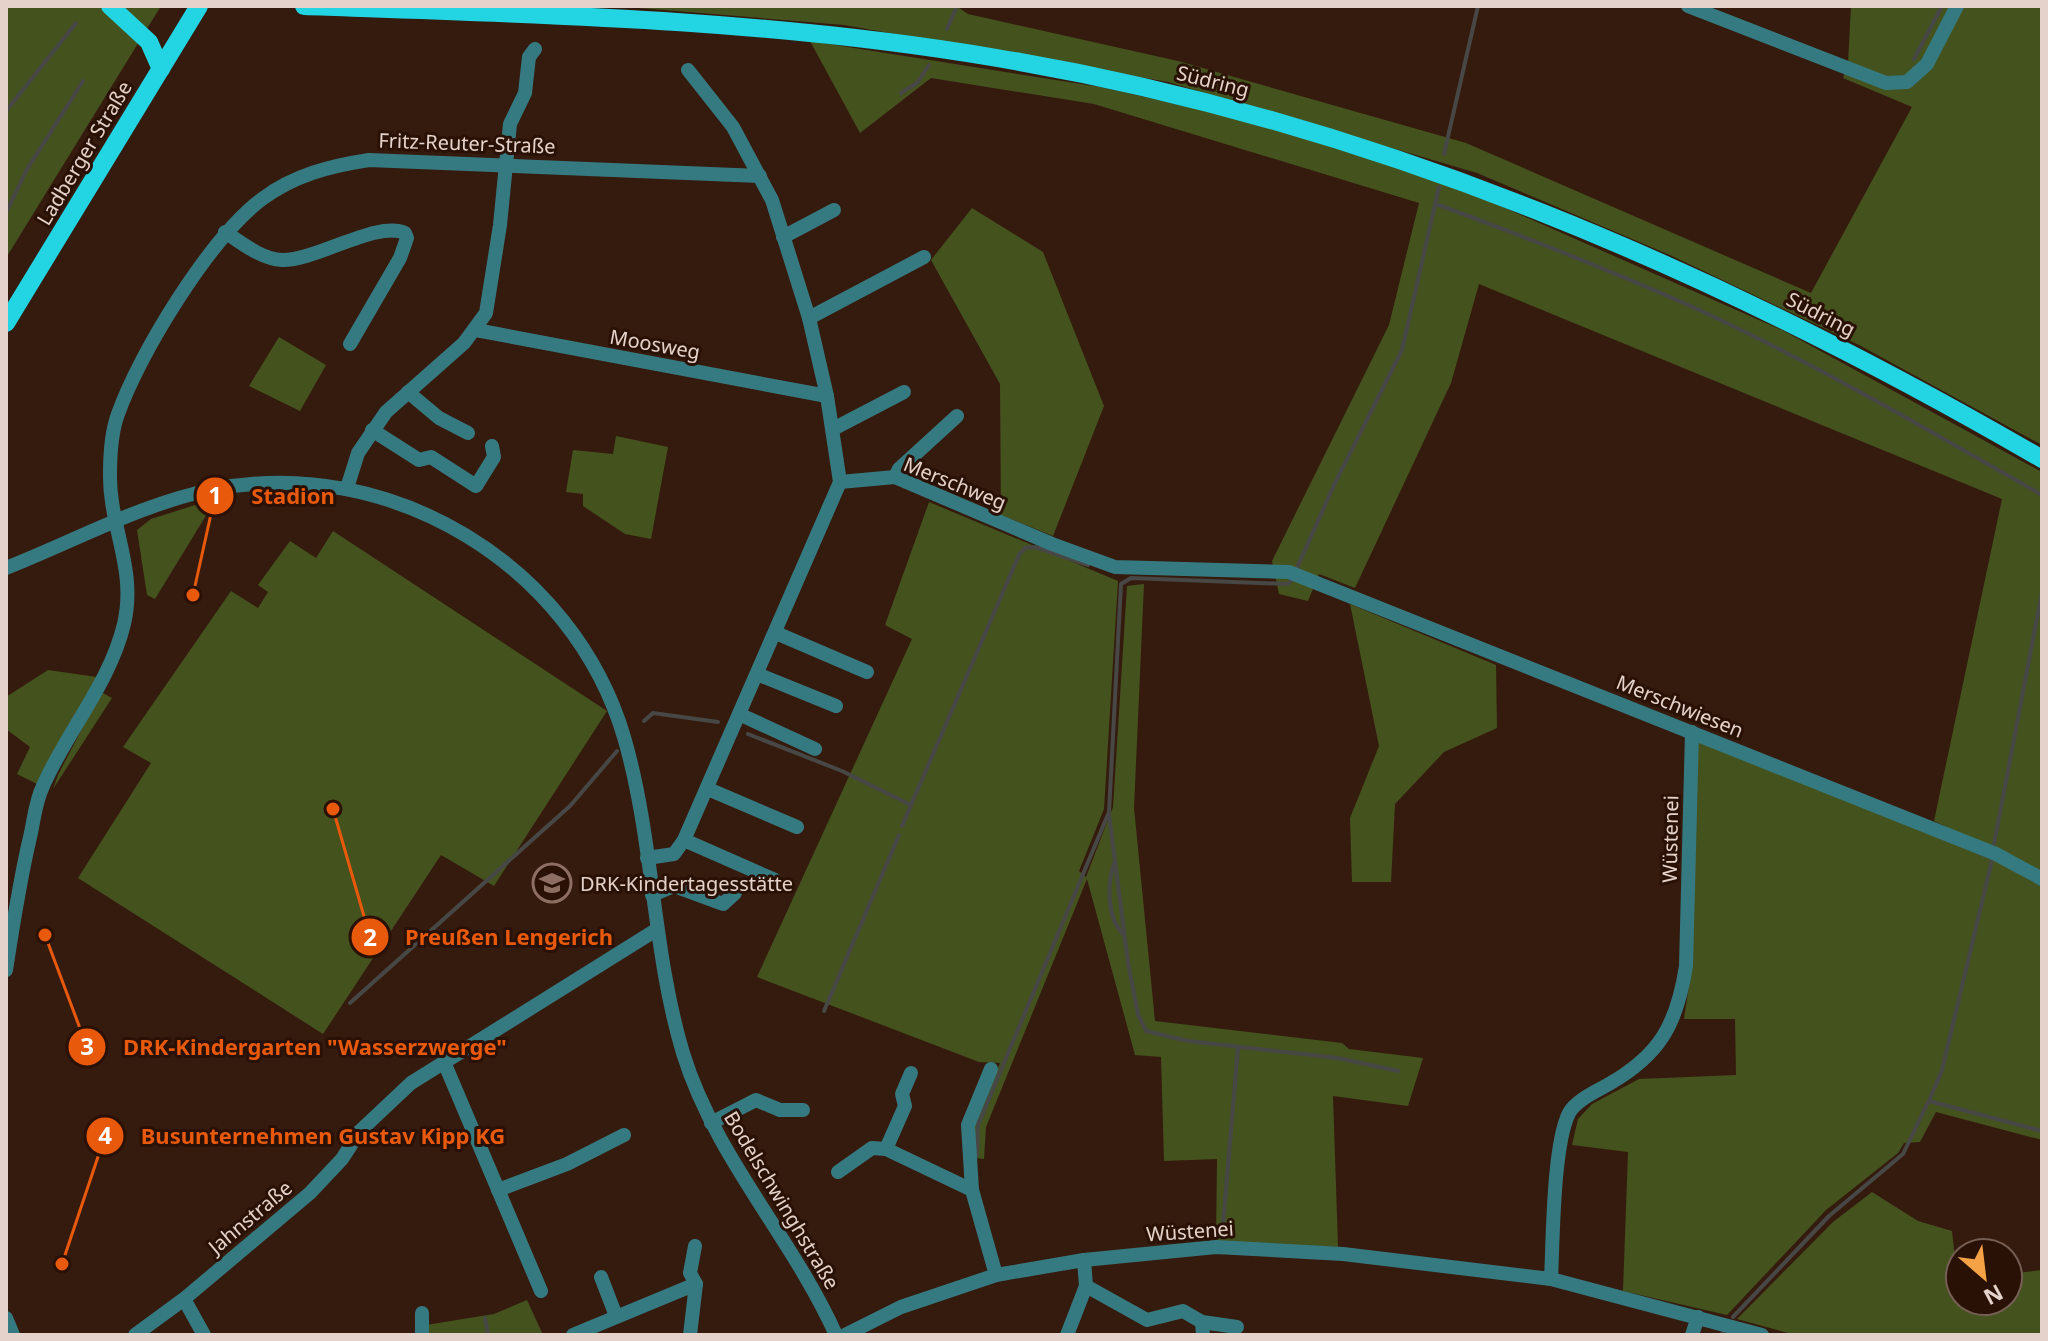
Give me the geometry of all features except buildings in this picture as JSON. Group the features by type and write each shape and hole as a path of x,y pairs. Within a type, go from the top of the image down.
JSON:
{"main road":[{"path":"110,6 149,42 161,69"},
{"name":"Ladberger Straße","path":"6,323 199,6"},
{"name":"Südring","path":"304,6 687,23 897,43 1118,81 1240,110 1447,174 1554,215 1771,314 2042,459"}],"street":[{"path":"1688,6 1886,83 1907,82 1927,64 1957,6"},
{"path":"347,488 358,453 372,430 386,412 476,330 491,297 510,124 525,93 529,57 535,49"},
{"path":"647,858 674,854 684,840 840,482 827,396 809,318 783,237 760,176 733,127 688,70"},
{"name":"Fritz-Reuter-Straße","path":"6,970 20,878 42,788 104,676 125,621 126,558 110,475 117,416 148,353 225,232 262,199 293,180 331,166 404,159 760,176"},
{"path":"783,237 834,210"},
{"path":"225,232 259,254 283,260 387,231 405,233 407,238 400,258 350,344"},
{"path":"809,318 924,257"},
{"name":"Moosweg","path":"476,330 827,396"},
{"path":"408,392 439,418 468,433"},
{"path":"833,429 904,392"},
{"path":"895,477 899,469 957,416"},
{"path":"372,430 419,460 431,457 476,486 494,457 492,446"},
{"name":"Merschweg","path":"840,482 895,477 1052,544 1115,567 1294,575"},
{"name":"Bodelschwinghstraße","path":"6,568 184,496 242,485 274,483 347,488 414,508 467,534 515,569 554,608 584,650 615,711 633,775 656,930 684,1057 711,1123 836,1335"},
{"name":"Merschwiesen","path":"1294,575 1996,854 2042,879"},
{"path":"776,633 867,672"},
{"path":"757,674 836,706"},
{"path":"741,715 815,749"},
{"name":"Wüstenei","path":"1551,1279 1558,1161 1570,1112 1647,1058 1673,1022 1682,994 1686,966 1692,732"},
{"path":"708,789 797,827"},
{"path":"684,840 775,880"},
{"path":"652,895 674,886 723,904 735,893"},
{"name":"Jahnstraße","path":"135,1335 184,1299 310,1193 383,1107 444,1062 656,930"},
{"path":"444,1062 541,1291"},
{"path":"991,1069 968,1125 972,1190 996,1275"},
{"path":"886,1149 905,1106 902,1094 911,1073"},
{"path":"711,1123 756,1100 780,1110 803,1110"},
{"path":"498,1190 567,1164 624,1135"},
{"path":"838,1172 872,1148 886,1149 972,1190"},
{"path":"690,1335 696,1284 690,1273 695,1246"},
{"name":"Wüstenei","path":"845,1335 901,1307 996,1275 1084,1260 1216,1247 1270,1247 1551,1279 1762,1335"},
{"path":"1067,1335 1086,1286 1084,1260"},
{"path":"601,1277 616,1316"},
{"path":"573,1335 696,1284"},
{"path":"1086,1286 1147,1320 1183,1311 1202,1329 1237,1327"},
{"path":"184,1299 204,1335"},
{"path":"422,1313 422,1335"},
{"path":"1692,1335 1698,1317"},
{"path":"6,1318 13,1335"}],"green space":[{"path":"6,6 161,6 6,258"},
{"path":"615,6 956,6 968,14 1178,61 1466,143 1811,293 1912,107 1843,78 1848,63 1851,6 2042,6 2042,445 1859,345 1672,256 1477,173 1168,82 844,25"},
{"path":"810,41 1100,87 1239,118 1453,185 1784,331 2042,472 2042,872 1934,821 2002,499 1479,284 1451,383 1355,588 1319,574 1308,601 1279,594 1272,561 1389,325 1419,203 1094,104 931,78 860,133"},
{"path":"972,208 1043,252 1104,406 1053,536 1001,515 1000,384 931,260"},
{"path":"279,337 326,365 300,411 249,386"},
{"path":"616,436 668,447 651,539 625,534 583,506 583,494 566,492 573,450 613,454"},
{"path":"211,500 213,504 155,599 147,595 137,530 151,519"},
{"path":"929,502 1118,581 1104,809 1079,871 1086,877 1113,807 1127,586 1144,584 1134,808 1155,1021 1342,1043 1349,1049 1423,1058 1408,1106 1333,1096 1338,1247 1216,1242 1217,1159 1164,1161 1161,1057 1135,1055 1087,879 986,1127 984,1159 976,1158 974,1126 1000,1063 979,1062 757,977 912,639 885,625"},
{"path":"333,531 607,711 494,886 441,855 323,1034 78,878 151,763 123,747 231,591 258,608 268,592 258,585 290,541 316,558"},
{"path":"1350,604 1496,665 1497,728 1444,752 1395,804 1391,882 1352,882 1350,818 1379,746"},
{"path":"48,670 97,677 37,784 17,774 30,747 6,729 6,697"},
{"path":"101,692 112,698 53,789 58,775"},
{"path":"1697,740 2000,863 2042,887 2042,1140 1936,1112 1920,1142 1904,1143 1898,1153 1826,1210 1727,1315 1623,1291 1628,1152 1572,1145 1578,1119 1592,1104 1639,1079 1736,1075 1735,1019 1684,1019 1691,973"},
{"path":"1872,1192 1918,1221 1952,1231 1953,1237 1944,1237 1944,1317 2024,1317 2024,1272 2042,1270 2042,1335 1795,1335 1737,1319 1833,1222"},
{"path":"527,1300 543,1335 425,1335 426,1325 494,1314"}],"waterway":[{"path":"947,29 957,6"},
{"path":"1444,154 1478,6"},
{"path":"1914,59 1942,6"},
{"path":"6,111 76,23"},
{"path":"901,93 917,83 929,65"},
{"path":"6,213 26,171 83,81"},
{"path":"1296,570 1335,483 1402,350 1439,187"},
{"path":"1436,204 1599,267 1739,329 1870,398 2042,495"},
{"path":"748,734 842,771 911,805 1019,555 1025,548 1035,547 1088,565"},
{"path":"977,1155 978,1125 1109,812 1121,584 1131,578 1288,584 1293,578"},
{"path":"1994,844 2042,592"},
{"path":"644,721 653,713 718,722"},
{"path":"350,1003 570,806 617,751"},
{"path":"902,826 911,805"},
{"path":"1109,814 1128,963 1138,1014 1146,1031 1188,1041 1338,1058 1398,1071"},
{"path":"824,1011 899,835"},
{"path":"1992,860 1942,1070 1929,1101 2042,1131"},
{"path":"1114,864 1110,881 1111,910 1123,934"},
{"path":"1223,1224 1238,1048"},
{"path":"1733,1317 1829,1216 1903,1154 1928,1102"},
{"path":"485,1318 488,1335"}],"place":[{"name":"Stadion","path":"193,595"},
{"name":"Preußen Lengerich","path":"333,809"},
{"name":"DRK-Kindertagesstätte","path":"552,883"},
{"name":"DRK-Kindergarten \"Wasserzwerge\"","path":"45,935"},
{"name":"Busunternehmen Gustav Kipp KG","path":"62,1264"}]}
